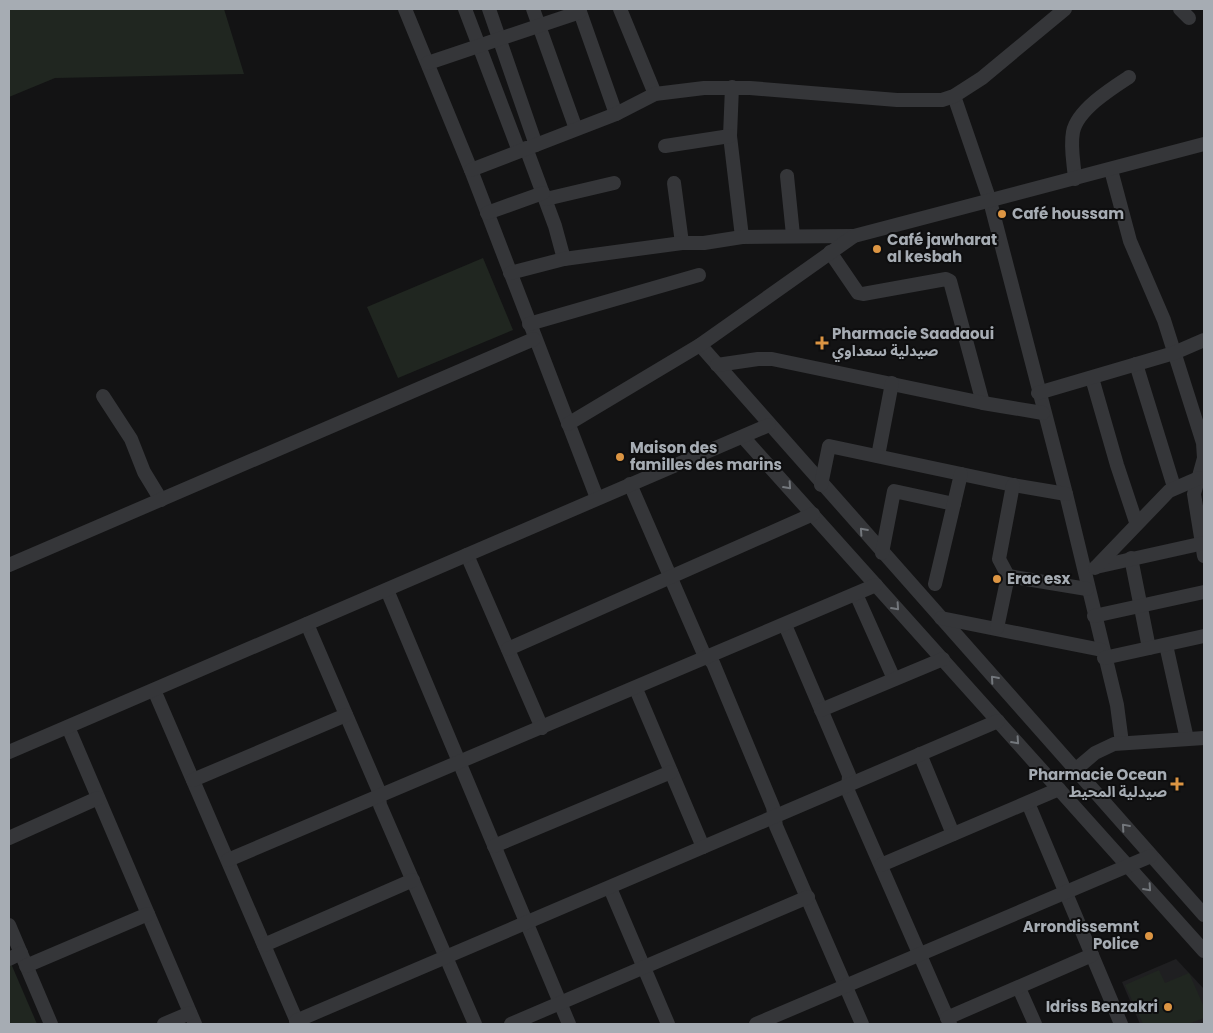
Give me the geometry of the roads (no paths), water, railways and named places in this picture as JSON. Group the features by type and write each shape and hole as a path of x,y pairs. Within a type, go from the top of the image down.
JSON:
{"street":[{"path":"405,9 488,213 534,339 597,498"},
{"path":"465,9 479,46 527,148"},
{"path":"489,9 499,39 527,148 564,259"},
{"path":"533,9 576,129"},
{"path":"620,9 655,94"},
{"path":"471,170 616,114 655,94 732,88 932,101 954,96 1019,49 1065,9"},
{"path":"428,63 579,10 616,114"},
{"path":"1075,179 1073,129 1081,116 1096,101 1129,77"},
{"path":"732,88 730,136 742,237"},
{"path":"954,96 990,200 1043,413 1089,569 1087,590 1117,705 1122,743"},
{"path":"665,146 730,136"},
{"path":"510,273 564,259 682,243 704,244 742,237 793,235 854,236 1111,170 1204,144"},
{"path":"1089,569 1131,558 1204,547 1194,494 1204,458 1198,410 1174,353 1164,320 1130,241 1111,170"},
{"path":"788,176 793,235"},
{"path":"488,213 544,196 614,183"},
{"path":"674,183 682,243"},
{"path":"568,424 700,346 854,236"},
{"path":"830,252 858,293 863,294 946,279 950,281 983,403"},
{"path":"529,324 699,275"},
{"path":"9,565 534,339"},
{"path":"1038,393 1174,353 1204,340"},
{"path":"700,346 821,485 1204,915"},
{"path":"717,365 758,359 772,360 983,403 1043,413"},
{"path":"1136,364 1174,487"},
{"path":"1092,378 1117,465 1136,522"},
{"path":"878,456 892,383"},
{"path":"102,396 131,439 144,472 161,500"},
{"path":"9,752 770,425"},
{"path":"743,437 1204,950"},
{"path":"821,485 829,446 1013,485 1066,494"},
{"path":"935,584 961,474"},
{"path":"1089,569 1174,487 1199,478"},
{"path":"630,484 703,652 717,672 773,807 774,817 862,1024"},
{"path":"997,628 1008,576 999,559 1013,485"},
{"path":"882,553 894,491 954,504"},
{"path":"508,649 671,579 813,514"},
{"path":"467,555 542,728"},
{"path":"1131,558 1149,648"},
{"path":"1008,576 1087,590"},
{"path":"228,860 636,689 876,585"},
{"path":"386,590 525,924 569,1024"},
{"path":"1094,616 1204,592"},
{"path":"856,594 894,679"},
{"path":"941,618 997,628 1103,654 1166,645 1204,636"},
{"path":"308,624 378,789 379,796 445,958 475,1024"},
{"path":"785,625 849,775 848,791 949,1021 1092,955"},
{"path":"1166,645 1187,739"},
{"path":"821,710 943,659"},
{"path":"636,689 703,847"},
{"path":"154,690 297,1023 998,721"},
{"path":"193,780 346,715"},
{"path":"68,727 193,1019 164,1024"},
{"path":"1075,770 1104,747 1122,743 1204,738"},
{"path":"920,754 953,834"},
{"path":"494,846 671,772"},
{"path":"881,865 1059,789"},
{"path":"9,838 98,798"},
{"path":"1028,803 1121,1024"},
{"path":"756,1024 1151,856"},
{"path":"264,945 413,880"},
{"path":"610,888 668,1024"},
{"path":"511,1024 808,897"},
{"path":"19,959 59,951 148,914"},
{"path":"9,925 19,959 52,1024"},
{"path":"1019,988 1035,1024"}],"place":[{"name":"Café houssam","path":"1002,214"},
{"name":"Café jawharat al kesbah","path":"877,249"},
{"name":"Pharmacie Saadaoui صيدلية سعداوي","path":"822,343"},
{"name":"Maison des familles des marins","path":"620,457"},
{"name":"Erac esx","path":"997,579"},
{"name":"Pharmacie Ocean صيدلية المحيط","path":"1177,784"},
{"name":"Arrondissemnt Police","path":"1149,936"},
{"name":"Idriss Benzakri","path":"1168,1007"}]}
